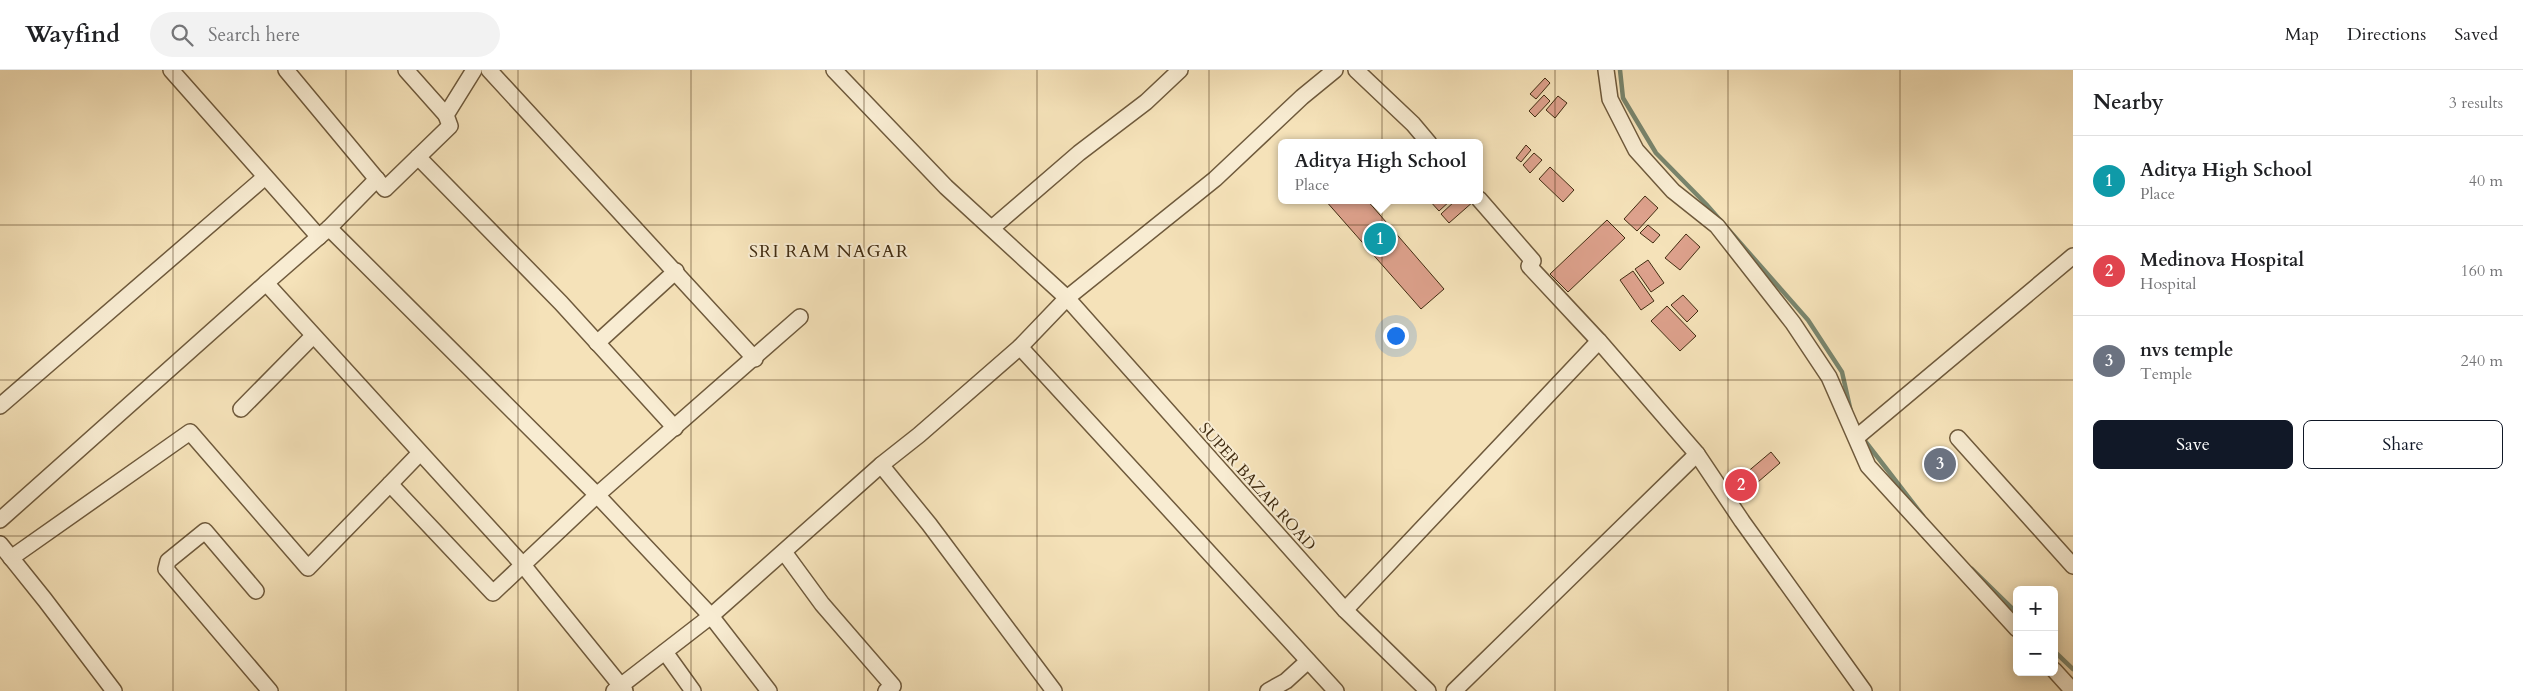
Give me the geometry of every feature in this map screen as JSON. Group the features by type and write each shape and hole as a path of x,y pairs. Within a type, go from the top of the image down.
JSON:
{"street":[{"path":"171,70 265,177 597,495 711,616 769,691"},
{"path":"286,70 385,189 450,126 446,114 406,70"},
{"path":"446,114 474,70"},
{"path":"489,70 755,359"},
{"name":"SUPER BAZAR ROAD","path":"834,70 946,187 1067,298 1345,610 1428,691"},
{"path":"992,228 1079,153 1146,102 1180,70"},
{"path":"266,283 419,454 523,565 620,689 711,616 881,465 919,435 1020,347 1067,298 1215,178 1302,97 1335,70"},
{"path":"1356,70 1426,139"},
{"path":"1606,70 1610,99 1636,150 1673,191 1717,226 1793,323 1829,376 1857,436 1868,466 2013,625"},
{"path":"418,157 561,303 675,428"},
{"path":"0,406 265,177"},
{"path":"0,520 324,232 377,179"},
{"path":"1483,204 1533,261 1529,266 1599,341 1697,454 1864,691"},
{"path":"1857,436 2073,256"},
{"path":"597,343 676,271"},
{"path":"390,484 493,593 597,495 755,359 800,317"},
{"path":"241,409 313,336"},
{"path":"1345,610 1599,341"},
{"path":"1020,347 1336,691"},
{"path":"11,558 190,432 308,568 419,454"},
{"path":"1958,438 2073,566"},
{"path":"1454,691 1697,454"},
{"path":"881,465 929,524 1054,691"},
{"path":"256,591 205,531 168,561 166,569 270,691"},
{"path":"0,544 114,691"},
{"path":"784,552 822,604 892,686 886,691"},
{"path":"665,652 693,691"},
{"path":"1268,691 1286,681 1308,661"},
{"path":"2058,674 2073,691"}],"building":[{"path":"1545,78 1550,83 1536,99 1530,94"},
{"path":"1544,95 1550,101 1535,117 1529,111"},
{"path":"1558,96 1567,103 1555,118 1546,110"},
{"path":"1526,145 1531,150 1521,162 1516,158"},
{"path":"1534,153 1542,160 1530,173 1523,165"},
{"path":"1550,167 1574,190 1563,202 1539,179"},
{"path":"1645,196 1658,208 1637,231 1624,219"},
{"path":"1329,204 1370,204 1444,289 1421,309"},
{"path":"1433,204 1447,204 1439,211"},
{"path":"1452,204 1471,204 1449,223 1441,214"},
{"path":"1607,220 1625,238 1568,292 1550,274"},
{"path":"1648,225 1660,235 1653,243 1640,233"},
{"path":"1686,234 1700,247 1680,270 1665,258"},
{"path":"1648,260 1664,283 1651,292 1635,269"},
{"path":"1633,271 1654,301 1641,310 1620,280"},
{"path":"1683,295 1698,311 1687,322 1671,305"},
{"path":"1667,306 1696,336 1680,351 1651,321"},
{"path":"1771,452 1780,463 1736,501 1726,490"}],"waterway":[{"path":"1620,70 1623,98 1656,153 1706,204 1808,320 1842,372 1851,412"},
{"path":"1865,441 1923,516"},
{"path":"1972,569 2013,609"},
{"path":"2058,655 2073,669"}],"place":[{"name":"Aditya High School","path":"1380,239"},
{"name":"nvs temple","path":"1940,464"},
{"name":"Medinova Hospital","path":"1741,485"}],"district":[{"name":"SRI RAM NAGAR","path":"829,251"}]}
